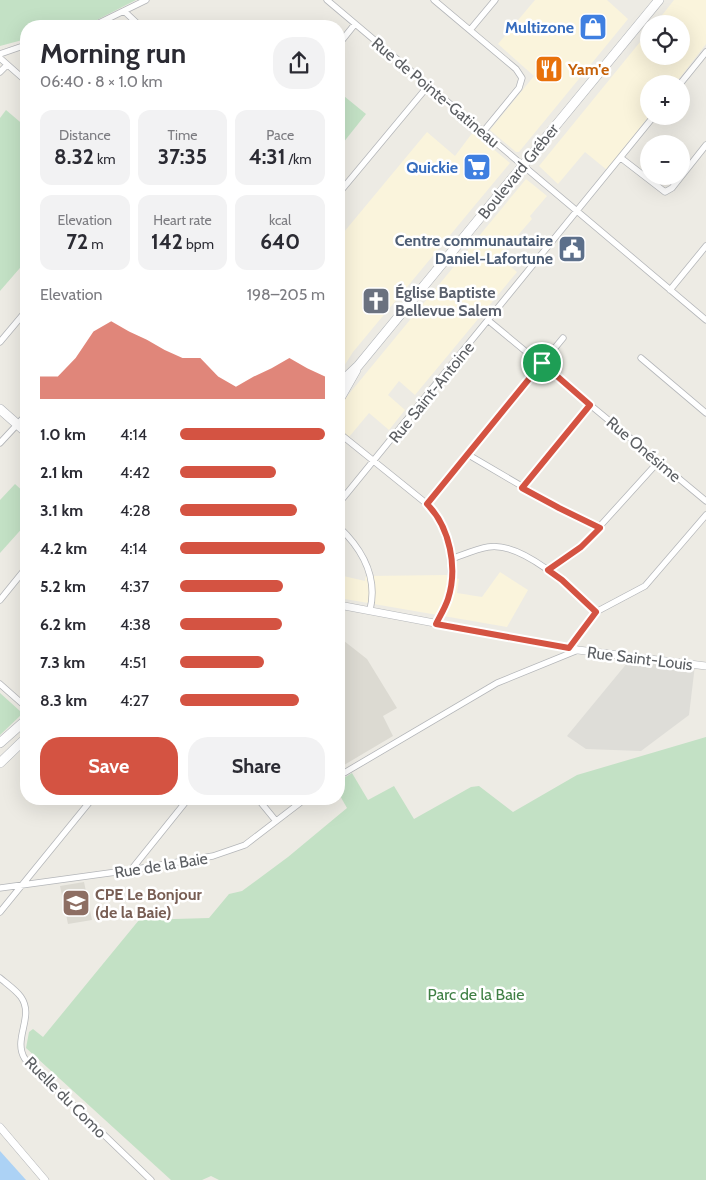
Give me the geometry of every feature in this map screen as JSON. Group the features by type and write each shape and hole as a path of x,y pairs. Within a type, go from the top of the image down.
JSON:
{"main road":[{"name":"Boulevard Gréber","path":"345,378 358,366 659,0"},
{"name":"Boulevard Gréber","path":"345,389 358,366"},
{"path":"0,409 18,424"},
{"path":"0,743 20,725"},
{"path":"0,763 20,744"}],"street":[{"path":"105,20 146,0"},
{"name":"Rue de Pointe-Gatineau","path":"327,0 706,320"},
{"path":"434,0 516,69 522,78 519,88 483,132"},
{"path":"470,30 495,0"},
{"path":"124,11 134,20"},
{"path":"345,36 355,24"},
{"path":"0,54 20,47"},
{"path":"687,75 706,52"},
{"path":"0,58 20,76"},
{"path":"0,72 7,65"},
{"path":"345,186 428,86"},
{"name":"Rue Saint-Antoine","path":"345,496 647,125"},
{"path":"621,158 665,192 672,188 706,145"},
{"path":"670,290 706,246"},
{"path":"0,342 20,318"},
{"name":"Rue Onésime","path":"489,321 542,363 706,501"},
{"path":"427,504 563,338"},
{"path":"641,358 706,413"},
{"path":"522,488 590,405"},
{"path":"0,443 20,422"},
{"path":"345,437 427,504 440,521 451,559 448,599 436,624"},
{"path":"467,454 522,488 600,528"},
{"path":"548,570 581,547 659,461"},
{"path":"569,648 596,612 645,586 706,515"},
{"path":"345,533 354,541 367,563 372,581 370,610"},
{"path":"451,559 489,547 501,547 524,556 548,570 562,580 596,612"},
{"path":"0,600 20,575"},
{"name":"Rue Saint-Louis","path":"345,606 578,650 706,666"},
{"path":"345,772 497,683 578,650"},
{"path":"0,684 20,702"},
{"path":"0,912 87,805"},
{"path":"131,870 183,805"},
{"path":"263,805 276,821"},
{"name":"Rue de la Baie","path":"0,888 131,870 213,856 245,845 297,805"},
{"path":"0,888 9,894 10,900"},
{"name":"Ruelle du Como","path":"0,978 21,996 25,1007 20,1042 21,1052 25,1059 150,1180"},
{"path":"0,1127 45,1180"}],"shaded area":[{"path":"535,0 607,0 628,19 519,152 516,152 490,130 534,76 498,44"},
{"path":"674,0 706,0 706,44 690,65 690,15 662,15"},
{"path":"640,42 640,65 690,65 682,75 640,75 640,125 642,125 607,170 585,152 558,184 539,166"},
{"path":"427,132 455,156 473,132 510,163 353,352 345,365 345,231"},
{"path":"526,179 547,196 530,216 532,219 499,257 517,272 415,395 399,381 388,395 405,410 389,430 369,413 345,442 345,399"},
{"path":"500,572 528,590 507,627 345,599 345,576 365,581 366,576 447,575 459,579 457,593 482,597"},
{"path":"345,642 367,659 397,708 383,716 393,736 345,764"},
{"path":"628,662 695,665 689,715 641,751 586,749 567,736"},
{"name":"CPE Le Bonjour (de la Baie)","path":"84,882 92,920 68,924 60,886"}],"green space":[{"path":"0,0 136,0 97,20 20,20 20,41 0,46"},
{"path":"345,97 366,114 345,140"},
{"path":"6,110 20,122 20,268 0,291 0,118"},
{"path":"15,484 20,489 20,531 0,553 0,500"},
{"path":"0,693 20,711 20,716 0,735"},
{"name":"Parc de la Baie","path":"706,737 706,1180 219,1180 211,1176 202,1180 171,1180 26,1048 29,1032 33,1029 43,1037 139,920 209,918 229,894 242,891 288,857 347,808 345,804 345,777 352,773 368,800 394,786 414,819 471,787 479,786 513,812 577,775"}],"water":[{"path":"0,1151 26,1180 0,1180"}],"place":[{"name":"Multizone","path":"593,27"},
{"name":"Yam'e","path":"549,69"},
{"name":"Quickie","path":"477,167"},
{"name":"Centre communautaire Daniel-Lafortune","path":"572,249"},
{"name":"Église Baptiste Bellevue Salem","path":"376,301"},
{"name":"CPE Le Bonjour (de la Baie)","path":"76,903"}],"route":[{"path":"542,363 590,405 522,488 600,528 581,547 548,570 562,580 596,612 569,648 436,624 448,599 451,580 451,559 446,536 440,521 427,504 542,363"}]}
